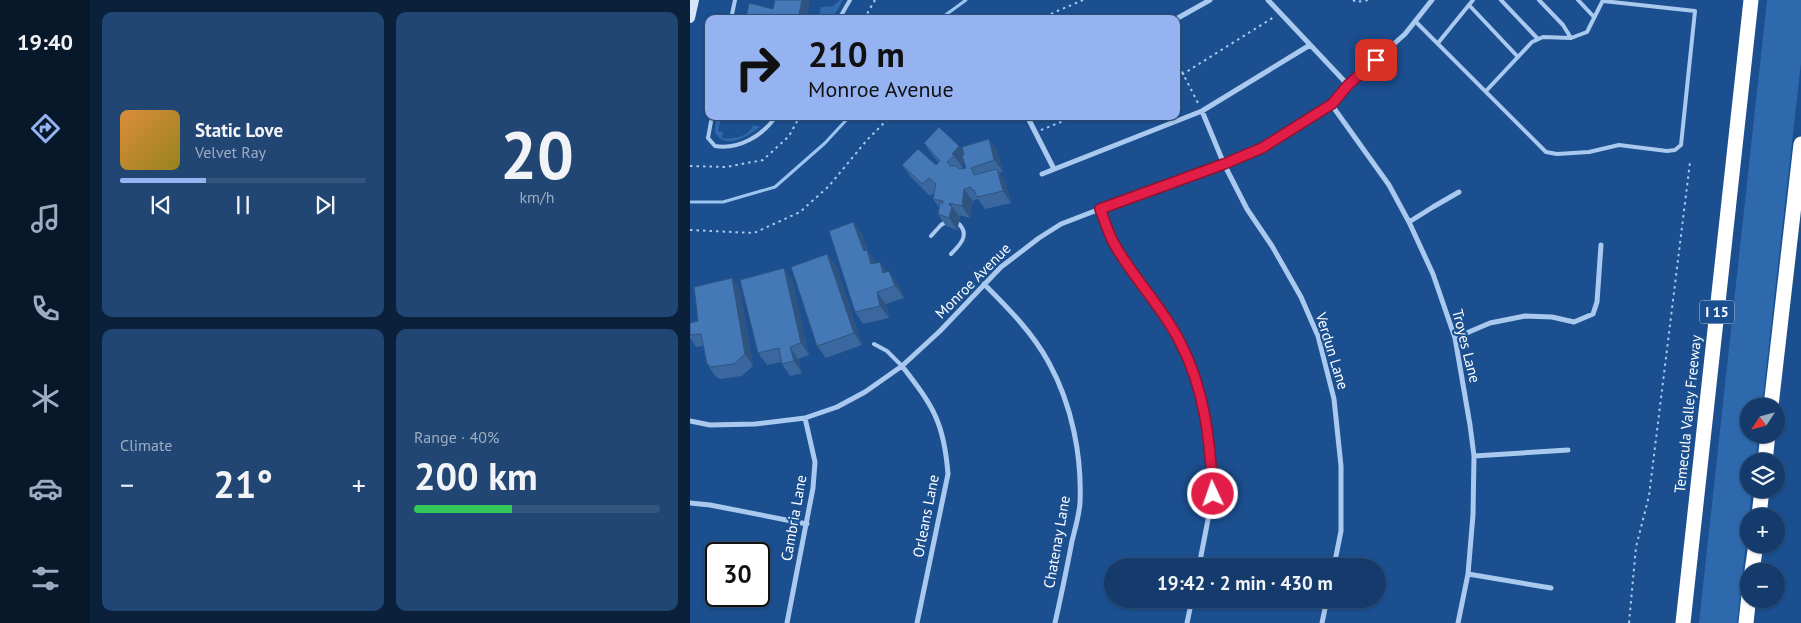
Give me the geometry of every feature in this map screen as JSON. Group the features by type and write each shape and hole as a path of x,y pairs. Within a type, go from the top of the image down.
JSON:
{"highway":[{"name":"Temecula Valley Freeway","path":"1682,623 1751,0"},
{"path":"1772,398 1801,144"},
{"path":"1746,623 1748,608"}],"main road":[{"path":"690,18 694,0"}],"street":[{"path":"1180,17 1210,0"},
{"path":"1268,0 1348,85"},
{"name":"Monroe Avenue","path":"690,421 710,425 755,424 805,418 837,407 865,392 902,366 940,331 1001,267 1061,224 1224,164 1262,148 1332,104 1348,85 1405,34 1432,0"},
{"path":"1180,120 1202,111 1310,45"},
{"name":"Troyes Lane","path":"1332,104 1389,185 1409,222 1432,274 1455,338 1474,456 1473,515 1468,574 1458,623"},
{"name":"Verdun Lane","path":"1202,111 1224,164 1246,209 1272,246 1301,297 1318,336 1334,399 1342,466 1341,531 1336,558"},
{"path":"1029,120 1054,169"},
{"path":"1042,174 1179,120"},
{"path":"1409,222 1460,192"},
{"path":"1100,209 1114,245 1130,270 1158,306 1180,342 1193,373 1203,407 1210,443 1213,494 1200,558"},
{"path":"1455,338 1490,323 1525,316 1552,317 1574,322 1593,314 1597,302 1601,245"},
{"name":"Chatenay Lane","path":"984,284 1008,308 1049,362 1059,382 1072,421 1078,462 1080,505 1055,623"},
{"name":"Orleans Lane","path":"902,366 924,394 941,427 946,449 948,474 917,623"},
{"name":"Cambria Lane","path":"787,623 813,488 815,462 805,418"},
{"path":"1474,456 1568,450"},
{"path":"690,503 710,505 807,524"},
{"path":"1468,574 1551,588"},
{"path":"1187,623 1190,608"},
{"path":"1322,623 1325,608"}],"lane":[{"path":"732,15 735,0"},
{"path":"841,15 850,0"},
{"path":"1438,43 1473,0"},
{"path":"1501,0 1538,39"},
{"path":"1539,0 1563,25 1571,38"},
{"path":"1578,0 1594,17"},
{"path":"1415,21 1546,152 1557,154 1589,152 1619,145 1667,151 1675,150 1681,145 1695,10 1603,0 1587,32 1571,38 1543,37 1532,42 1486,91"},
{"path":"1469,5 1518,57"},
{"path":"711,120 708,138 715,146 725,148 738,145 768,128 773,120"},
{"path":"932,236 940,225 947,221"},
{"path":"952,254 961,243 965,234 959,224"},
{"path":"874,344 887,351 902,366"}],"path":[{"path":"866,15 875,0"},
{"path":"1048,15 1083,0"},
{"path":"1353,0 1356,2 1370,0"},
{"path":"1180,75 1280,13"},
{"path":"1180,68 1202,111"},
{"path":"690,166 726,167 763,160 789,136 798,120"},
{"path":"690,230 754,233 800,212 829,186 867,140 887,120"},
{"path":"1035,132 1066,120"},
{"path":"1629,623 1636,547 1649,496 1690,162"}],"shaded area":[{"path":"840,0 843,0 834,15 819,15 821,7 833,6"},
{"path":"1767,0 1801,0 1801,63 1763,398 1740,398 1740,443 1758,443 1756,453 1740,453 1740,498 1751,498 1750,508 1740,508 1740,553 1745,553 1744,563 1740,563 1740,596 1737,623 1699,623"},
{"path":"716,120 721,120 718,131 723,132 722,138 731,138 745,134 752,129 753,125 760,127 743,138 730,141 719,138 715,132"}],"building":[{"path":"775,0 802,0 799,14 804,15 747,15 749,3 773,9"},
{"path":"939,127 959,146 952,154 954,156 947,162 950,166 956,166 960,169 966,168 962,156 964,155 962,147 989,139 994,160 971,168 974,175 997,169 1003,191 977,197 974,190 971,190 971,187 964,189 962,206 950,203 949,205 952,206 949,218 938,214 940,203 943,203 943,201 933,199 936,184 929,178 922,184 902,165 918,149 936,165 940,161 924,143"},
{"path":"853,222 864,251 867,250 871,264 880,262 883,273 889,271 895,286 877,292 880,306 855,312 829,231"},
{"path":"827,254 854,333 817,346 791,267"},
{"path":"784,268 801,343 790,347 794,361 782,364 779,348 758,353 740,280"},
{"path":"732,278 745,354 734,364 711,367 707,364 701,334 690,335 690,323 698,321 694,287"}],"waterway":[{"path":"945,15 966,0"},
{"path":"690,202 723,202 775,187 825,143 846,120"}],"route":[{"path":"1213,494 1210,443 1203,407 1193,373 1180,342 1158,306 1130,270 1114,245 1100,209 1224,164 1262,148 1332,104 1348,85 1376,60"}]}
